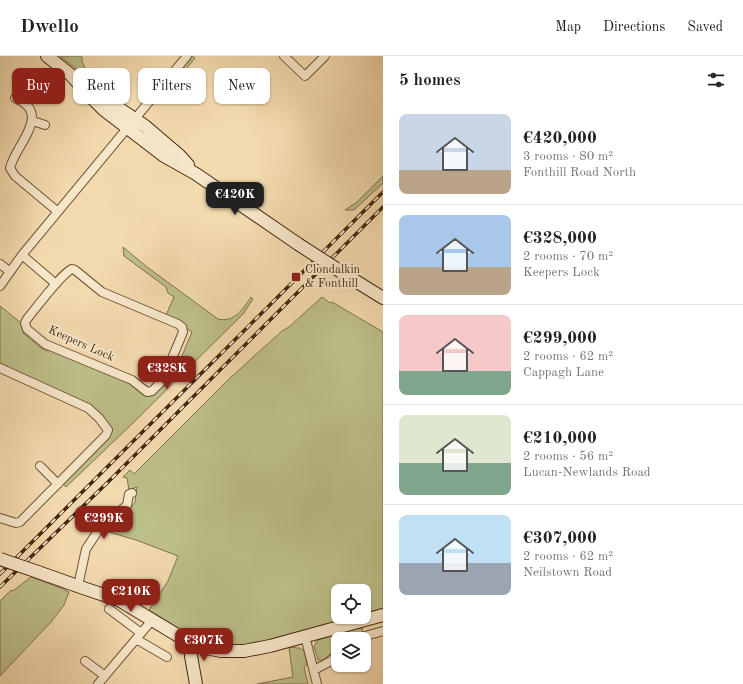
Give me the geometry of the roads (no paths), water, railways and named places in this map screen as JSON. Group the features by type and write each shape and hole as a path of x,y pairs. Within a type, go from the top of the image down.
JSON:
{"street":[{"path":"47,56 71,74 104,110 131,123 179,155 196,174 298,244 383,298"},
{"path":"0,286 9,271 22,255 187,56"},
{"path":"284,56 305,76 325,56"},
{"path":"27,104 33,120 10,168 15,176 58,211"},
{"path":"33,120 45,125"},
{"path":"22,255 56,284"},
{"path":"0,264 9,271"},
{"name":"Keepers Lock","path":"69,270 75,270 102,292 182,327 183,332 163,380 158,386 152,391 146,392 132,380 45,344 27,329 25,326 26,321 56,284 69,270"},
{"path":"0,368 88,408 106,426 108,430 106,435 20,522 16,523 0,518"},
{"path":"40,466 58,484"},
{"path":"78,586 86,549 98,531 127,505 129,494 132,493"},
{"path":"0,559 119,600 153,619 177,635 206,648 235,652 270,646 383,616"},
{"path":"109,609 138,636 167,657"},
{"path":"98,684 153,619"},
{"path":"371,634 383,631"},
{"path":"306,636 317,684"},
{"path":"192,642 192,656 196,684"},
{"path":"85,661 105,676"},
{"path":"314,670 331,661"}],"railway":[{"path":"0,574 383,192"},
{"path":"0,587 107,483 383,207"}],"place":[{"name":"Clondalkin & Fonthill","path":"296,277"}]}
